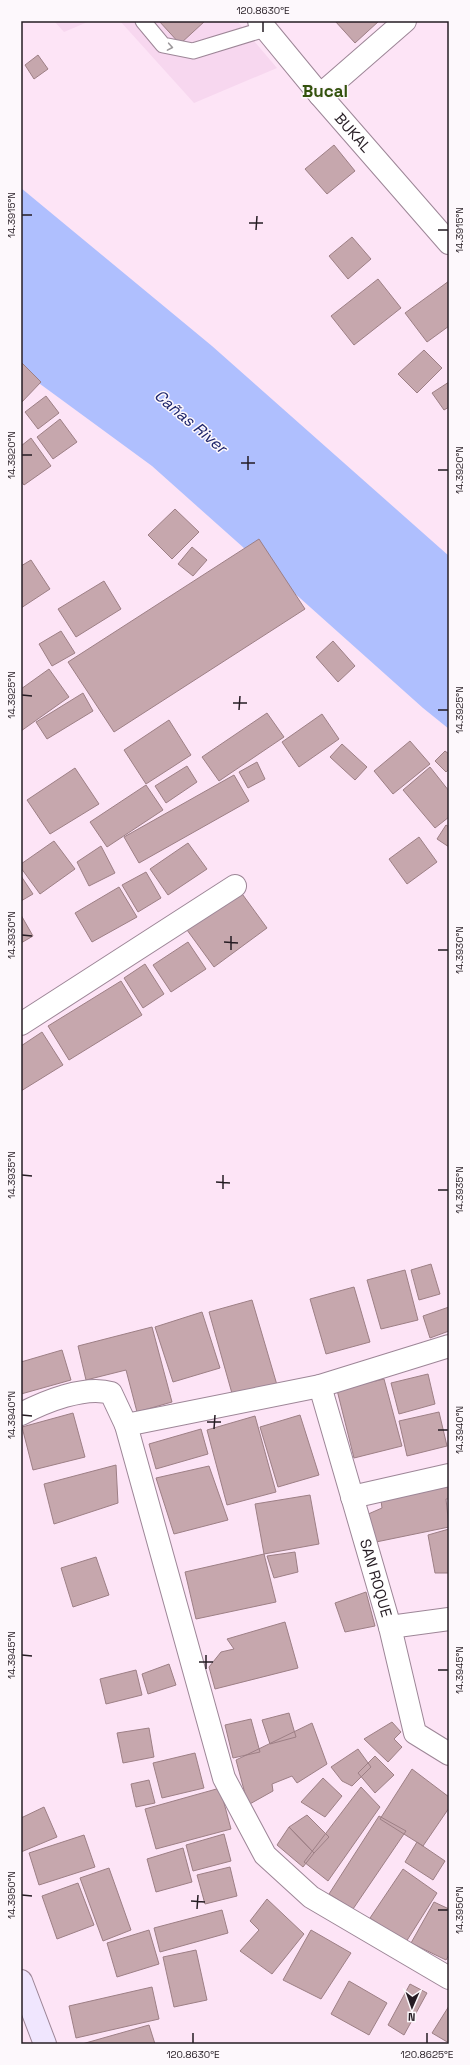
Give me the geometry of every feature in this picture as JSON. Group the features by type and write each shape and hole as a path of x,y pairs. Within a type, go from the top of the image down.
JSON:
{"main road":[{"path":"21,1980 45,2044"}],"street":[{"path":"320,95 405,21"},
{"name":"BUKAL","path":"262,25 320,95 449,243"},
{"path":"21,1024 235,886"},
{"path":"126,1425 320,1386 449,1346"},
{"name":"SAN ROQUE","path":"320,1386 390,1626 415,1733 449,1754"},
{"path":"21,1414 36,1406 89,1390 103,1390 111,1392 126,1425 224,1778 265,1856 311,1897 449,1978"},
{"path":"352,1497 449,1475"},
{"path":"390,1626 449,1619"}],"lane":[{"path":"143,21 163,45 193,50 262,25"}],"shaded area":[{"path":"54,21 90,21 64,32"},
{"path":"120,21 237,21 277,68 194,103"}],"water":[{"name":"Cañas River","path":"21,188 212,346 449,556 449,729 423,708 152,466 21,370"}],"building":[{"path":"159,21 205,21 180,44"},
{"path":"335,21 379,21 355,43"},
{"path":"38,55 48,69 34,79 25,65"},
{"path":"334,145 355,171 327,194 305,169"},
{"path":"352,237 371,259 348,279 329,256"},
{"path":"378,279 401,308 354,345 331,316"},
{"path":"449,281 449,326 427,342 405,313"},
{"path":"424,350 442,368 417,393 398,374"},
{"path":"22,363 41,382 21,403 21,364"},
{"path":"449,382 449,407 444,410 432,393"},
{"path":"46,396 59,413 38,429 25,412"},
{"path":"60,419 77,442 53,459 37,437"},
{"path":"31,438 51,466 24,485 21,481 21,446"},
{"path":"175,509 199,532 172,559 148,535"},
{"path":"259,539 305,609 114,732 68,662"},
{"path":"192,547 207,560 193,576 178,564"},
{"path":"31,560 50,589 21,608 21,566"},
{"path":"104,581 121,609 76,637 58,609"},
{"path":"61,631 75,653 52,666 39,644"},
{"path":"333,641 355,666 338,682 316,657"},
{"path":"49,669 69,697 21,731 21,689"},
{"path":"83,693 93,711 47,739 36,722"},
{"path":"267,713 284,737 219,781 202,757"},
{"path":"322,714 339,739 299,767 282,742"},
{"path":"169,720 191,755 146,784 124,750"},
{"path":"410,741 430,764 393,794 374,771"},
{"path":"342,744 367,767 355,780 330,757"},
{"path":"445,751 449,754 449,769 446,772 435,761"},
{"path":"257,762 265,779 248,788 239,772"},
{"path":"187,766 197,782 166,803 155,786"},
{"path":"430,767 449,791 449,817 435,828 403,790"},
{"path":"75,768 99,804 50,834 27,800"},
{"path":"234,775 249,801 139,863 124,837"},
{"path":"146,785 163,810 107,847 90,822"},
{"path":"446,825 449,827 449,847 437,839"},
{"path":"419,837 437,862 407,884 389,859"},
{"path":"54,841 75,869 40,894 21,868 21,864"},
{"path":"188,843 207,869 168,895 150,869"},
{"path":"101,846 115,873 89,886 77,862"},
{"path":"146,872 161,898 138,912 122,885"},
{"path":"21,876 33,894 21,901"},
{"path":"119,887 137,917 92,942 75,913"},
{"path":"240,891 267,928 214,967 187,930"},
{"path":"21,915 33,936 21,943"},
{"path":"188,942 206,969 171,992 153,965"},
{"path":"145,964 164,994 143,1008 124,978"},
{"path":"121,981 142,1015 69,1060 48,1026"},
{"path":"42,1032 63,1065 21,1091 21,1046"},
{"path":"431,1264 440,1294 419,1300 411,1270"},
{"path":"405,1270 418,1320 381,1329 367,1280"},
{"path":"354,1287 370,1342 326,1354 310,1299"},
{"path":"252,1300 277,1385 233,1397 209,1312"},
{"path":"449,1307 449,1331 430,1338 423,1316"},
{"path":"202,1312 220,1368 173,1382 155,1327"},
{"path":"152,1327 172,1402 137,1412 126,1370 86,1380 78,1346"},
{"path":"62,1350 71,1380 21,1394 21,1362"},
{"path":"428,1374 435,1404 399,1414 391,1383"},
{"path":"384,1379 402,1446 354,1458 337,1390"},
{"path":"439,1412 447,1446 407,1456 399,1421"},
{"path":"73,1413 85,1457 33,1470 22,1427"},
{"path":"300,1415 319,1475 278,1487 260,1427"},
{"path":"255,1416 276,1492 227,1505 207,1430"},
{"path":"201,1429 208,1454 156,1469 149,1444"},
{"path":"116,1465 118,1503 54,1524 44,1484"},
{"path":"209,1466 228,1520 174,1534 156,1478"},
{"path":"449,1476 449,1499 446,1499 449,1527 376,1542 366,1515 382,1508 380,1493"},
{"path":"310,1495 319,1544 264,1554 255,1504"},
{"path":"449,1529 449,1573 435,1573 428,1535"},
{"path":"295,1552 298,1572 274,1578 267,1556"},
{"path":"264,1554 276,1602 196,1619 185,1572"},
{"path":"96,1557 109,1595 73,1607 61,1568"},
{"path":"366,1592 375,1626 345,1632 335,1603"},
{"path":"285,1622 298,1668 215,1689 209,1667 221,1652 234,1649 227,1639"},
{"path":"169,1664 176,1685 148,1694 142,1674"},
{"path":"136,1670 142,1695 106,1704 100,1679"},
{"path":"289,1713 296,1737 270,1744 262,1720"},
{"path":"251,1719 260,1752 233,1758 225,1725"},
{"path":"392,1722 401,1732 394,1739 402,1747 388,1762 364,1739"},
{"path":"312,1723 327,1764 297,1783 292,1776 272,1784 273,1791 248,1805 236,1760"},
{"path":"149,1728 154,1757 123,1763 117,1733"},
{"path":"358,1749 371,1767 352,1786 342,1781 331,1767"},
{"path":"195,1753 204,1788 162,1798 153,1763"},
{"path":"375,1756 394,1775 375,1793 358,1773"},
{"path":"412,1769 449,1797 449,1808 423,1846 380,1819"},
{"path":"323,1778 342,1796 325,1817 301,1802"},
{"path":"149,1780 155,1803 136,1807 131,1784"},
{"path":"361,1787 380,1807 328,1881 304,1862"},
{"path":"220,1788 231,1829 156,1849 145,1809"},
{"path":"44,1807 57,1837 21,1852 21,1818"},
{"path":"307,1815 329,1837 314,1853 289,1827"},
{"path":"379,1816 406,1831 353,1909 329,1894"},
{"path":"289,1827 314,1853 303,1867 277,1845"},
{"path":"224,1834 231,1861 193,1871 186,1845"},
{"path":"84,1835 95,1867 39,1885 29,1853"},
{"path":"417,1842 445,1861 433,1880 405,1862"},
{"path":"183,1848 192,1882 156,1892 147,1859"},
{"path":"230,1867 237,1896 205,1904 197,1875"},
{"path":"109,1868 131,1930 103,1941 80,1878"},
{"path":"403,1869 437,1893 406,1942 370,1918"},
{"path":"78,1883 94,1925 57,1939 42,1896"},
{"path":"267,1899 304,1934 272,1974 240,1951 259,1930 250,1921"},
{"path":"434,1902 449,1909 449,1955 446,1960 411,1943"},
{"path":"222,1910 228,1933 160,1952 154,1928"},
{"path":"149,1930 159,1964 117,1977 107,1943"},
{"path":"311,1930 351,1953 321,1999 283,1980"},
{"path":"196,1950 207,2000 174,2007 163,1957"},
{"path":"349,1981 387,2003 369,2035 331,2014"},
{"path":"410,1984 427,1993 404,2035 388,2025"},
{"path":"152,1987 159,2019 76,2038 69,2006"},
{"path":"449,2006 449,2043 432,2033"},
{"path":"149,2025 155,2044 82,2044"}],"district":[{"name":"Bucal","path":"325,91"}]}
